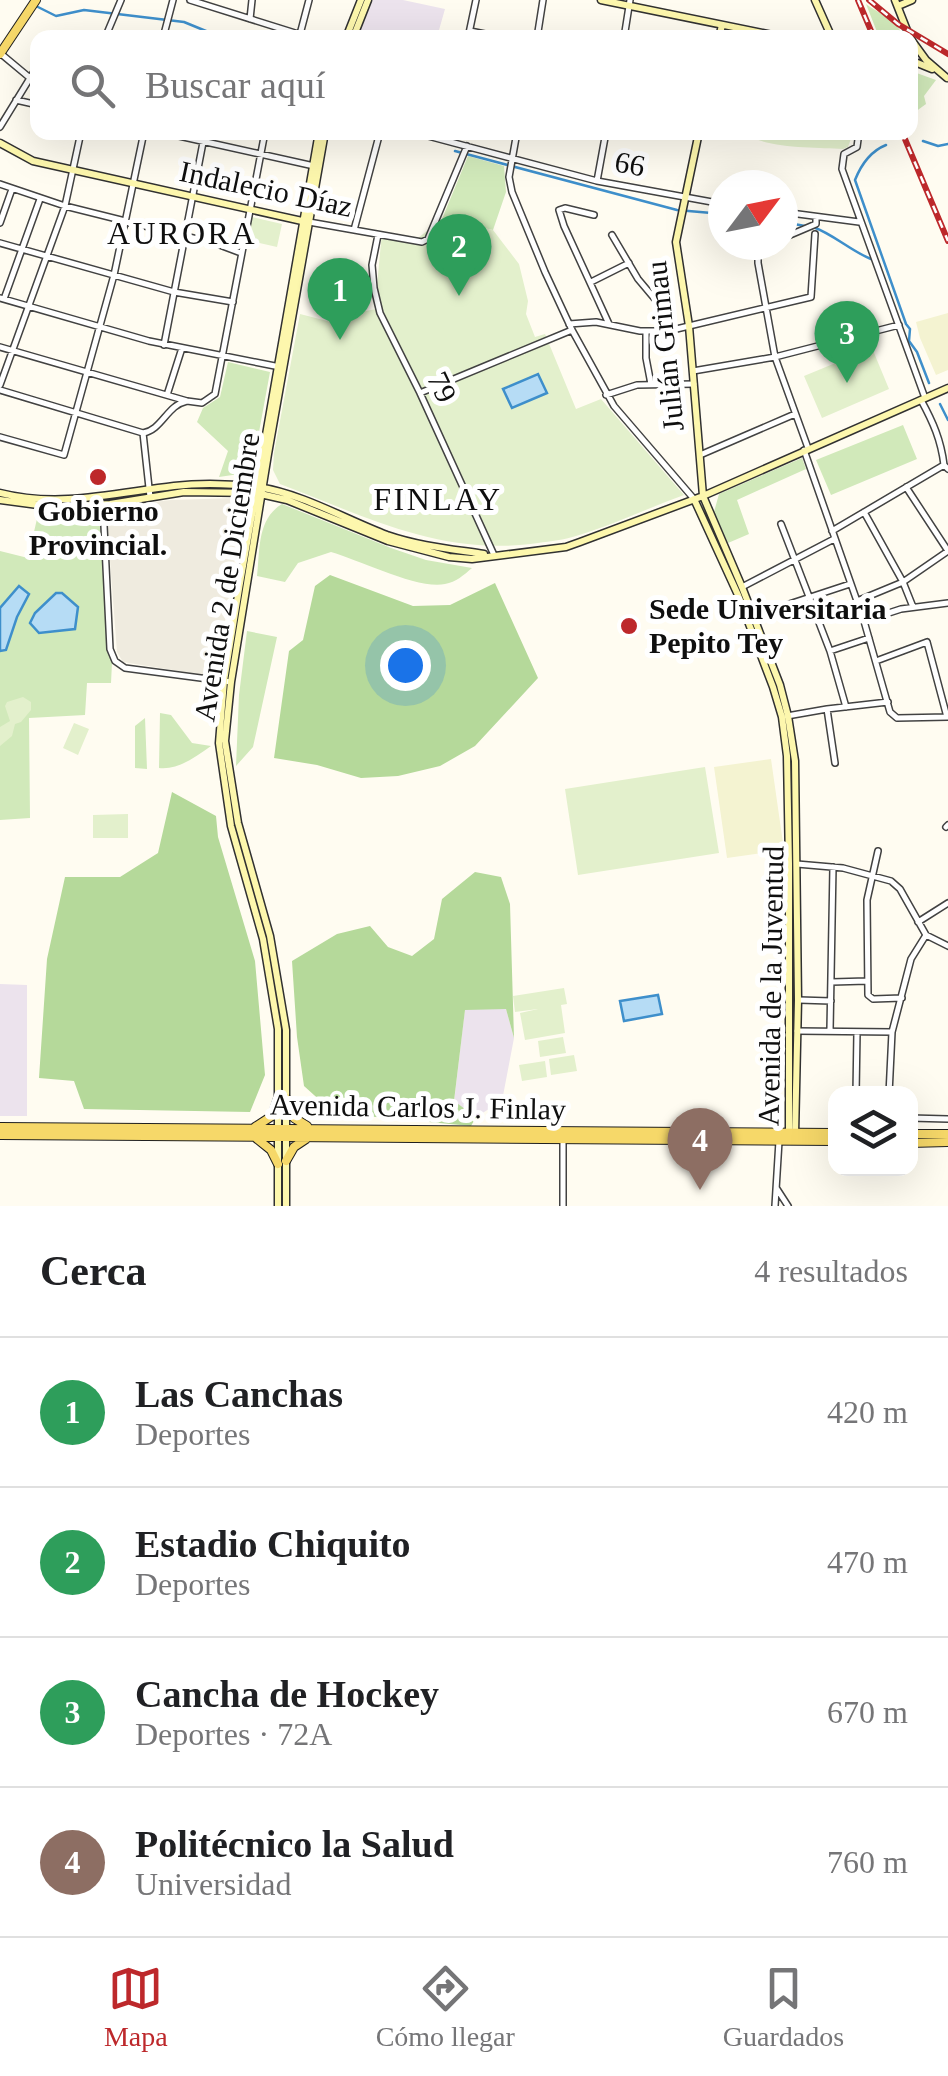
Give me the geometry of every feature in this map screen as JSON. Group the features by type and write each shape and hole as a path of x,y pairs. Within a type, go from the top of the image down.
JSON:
{"main road":[{"path":"353,30 364,0"},
{"path":"601,0 750,30"},
{"path":"814,0 828,30"},
{"path":"907,30 896,3 912,0"},
{"path":"0,53 34,3"},
{"path":"721,30 722,24"},
{"path":"918,49 947,79"},
{"path":"918,62 947,79"},
{"name":"Avenida 2 de Diciembre","path":"282,1205 286,1030 270,936 230,782 226,741 228,682 320,140"},
{"name":"Julián Grimau","path":"698,140 676,242 694,384 700,455 698,497"},
{"name":"Indalecio Díaz","path":"0,143 33,161 305,222"},
{"path":"0,496 103,501 176,486 260,491 282,496 411,549 472,559 566,546 714,491 947,389"},
{"path":"237,489 263,465 282,496"},
{"path":"237,489 256,514 282,496"},
{"path":"709,511 714,491"},
{"name":"Avenida de la Juventud","path":"698,497 698,508 750,617 776,686 795,760 792,1136"},
{"name":"Avenida de la Juventud","path":"698,497 709,511 742,588 750,617"},
{"path":"684,503 698,508"},
{"name":"Avenida de la Juventud","path":"792,1136 798,1000 793,986"},
{"path":"282,1098 294,1118 310,1133 282,1162 252,1132 272,1116 282,1098"},
{"name":"Avenida Carlos J. Finlay","path":"0,1127 282,1133 828,1134"},
{"name":"Avenida Carlos J. Finlay","path":"0,1136 252,1132"},
{"path":"918,1134 948,1134"},
{"name":"Avenida Carlos J. Finlay","path":"564,1135 779,1140 792,1136 828,1141"},
{"path":"918,1142 948,1142"}],"street":[{"path":"108,30 121,0"},
{"path":"165,30 173,0"},
{"path":"190,0 282,30"},
{"path":"250,19 252,0"},
{"path":"302,30 309,0"},
{"path":"470,30 476,0"},
{"path":"538,30 544,0"},
{"path":"625,30 630,3"},
{"path":"0,53 30,78 0,127"},
{"path":"16,100 30,103"},
{"path":"80,140 65,206 0,387 144,433 152,432 177,403 187,401"},
{"path":"0,437 64,456 114,275 142,140"},
{"path":"194,140 315,166"},
{"path":"0,348 187,401 202,403 215,394 263,140"},
{"path":"354,230 378,140"},
{"name":"66","path":"440,140 464,152 511,164 597,180 684,205 708,204"},
{"path":"516,140 512,192 570,327 606,395 698,497"},
{"path":"597,180 604,140"},
{"path":"742,588 796,561 864,512 946,467 937,430 842,168 844,154 857,147 858,140"},
{"path":"164,344 203,142"},
{"name":"Indalecio Díaz","path":"305,222 422,242 428,239 464,152"},
{"path":"0,184 40,199 242,253"},
{"path":"0,223 12,189"},
{"path":"40,199 2,298 164,344 280,368"},
{"path":"594,214 559,210 609,324"},
{"path":"798,216 861,222"},
{"path":"798,230 816,220"},
{"name":"79","path":"378,234 372,265 380,313 492,555"},
{"path":"420,393 570,327 609,324 663,331 811,297 816,234"},
{"path":"612,235 659,304 663,331"},
{"path":"0,242 174,292 233,302"},
{"path":"759,260 775,356 864,621 890,712 897,718 948,717 926,642 876,661"},
{"path":"591,282 629,264"},
{"path":"692,372 899,326"},
{"path":"646,331 651,384"},
{"path":"168,395 182,348"},
{"path":"606,395 637,385 694,384"},
{"path":"700,455 795,414"},
{"path":"144,433 149,494"},
{"path":"857,602 903,582 948,551 906,487"},
{"path":"103,501 110,649 115,661 125,668 228,682"},
{"path":"864,512 913,607"},
{"path":"782,524 830,651 846,707"},
{"path":"750,617 850,584"},
{"path":"864,621 948,602"},
{"path":"830,651 869,638"},
{"path":"785,717 888,702"},
{"path":"826,709 835,762"},
{"path":"878,851 867,900 867,981 870,998 902,998"},
{"path":"793,863 834,867 892,881 900,888 926,935 948,946"},
{"path":"830,1030 834,867"},
{"path":"918,922 948,903"},
{"path":"889,1086 892,1032 910,960 926,935"},
{"path":"832,982 867,981"},
{"path":"798,1000 831,1001"},
{"path":"797,1031 892,1032"},
{"path":"856,1031 856,1086"},
{"path":"918,1118 948,1119"},
{"path":"562,1206 564,1135"},
{"path":"776,1206 779,1140"},
{"path":"778,1189 788,1206"}],"shaded area":[{"path":"373,0 403,0 445,9 439,30 361,30"},
{"path":"236,498 247,510 242,539 238,539 216,677 123,662 117,652 106,508"},
{"path":"0,984 27,985 27,1116 0,1116"},
{"path":"465,1009 506,1009 514,1038 502,1101 476,1117 454,1102"}],"green space":[{"path":"866,4 899,30 876,30"},
{"path":"918,74 936,80 924,96 926,104 918,110"},
{"path":"760,140 850,140 843,149"},
{"path":"468,156 504,166 506,192 493,230 442,219"},
{"path":"252,217 282,224 277,247 247,240"},
{"path":"442,219 493,230 519,264 528,301 526,314 535,337 545,334 576,409 601,399 684,495 571,537 503,546 469,544 406,531 280,484 273,470 274,453 300,314 343,325 350,307 366,311 381,308 377,286 382,232 418,238"},
{"path":"948,313 948,370 936,375 916,322"},
{"path":"872,348 889,389 822,418 804,376"},
{"path":"228,362 270,372 253,465 246,473 219,477 228,451 197,422 203,408 220,397"},
{"path":"903,425 917,459 831,495 816,460"},
{"path":"802,458 806,469 737,500 749,534 728,543 714,512 719,494"},
{"path":"282,504 426,560 472,568 453,582 434,585 405,579 331,552 298,563 285,582 257,576 264,527"},
{"path":"39,510 59,523 100,520 111,683 87,683 85,715 29,718 30,818 0,820 0,551 28,558"},
{"path":"330,575 413,606 450,605 495,583 538,678 475,746 440,766 398,776 361,778 274,758 289,651 303,640 315,586"},
{"path":"247,631 277,637 253,747 236,766 239,695"},
{"path":"23,697 31,702 31,710 0,746 0,727 10,721 5,706"},
{"path":"160,713 171,715 192,743 211,746 180,765 159,768"},
{"path":"145,718 147,769 135,768 135,726"},
{"path":"74,723 89,729 78,755 63,748"},
{"path":"771,759 784,850 727,858 714,767"},
{"path":"705,767 719,853 578,875 565,789"},
{"path":"172,792 216,816 218,837 255,961 265,1075 250,1112 84,1109 74,1081 39,1078 47,959 65,877 120,877 158,853"},
{"path":"128,814 128,838 93,838 93,815"},
{"path":"475,872 501,877 510,904 514,1038 506,1009 465,1010 454,1101 476,1117 471,1126 334,1113 304,1086 292,961 337,934 370,926 388,947 412,956 434,939 442,899"},
{"path":"564,988 567,1004 561,1005 565,1033 525,1040 520,1013 538,1009 515,1012 513,996"},
{"path":"563,1037 566,1053 540,1057 538,1041"},
{"path":"574,1055 577,1071 551,1075 549,1059"},
{"path":"545,1061 547,1077 522,1081 519,1065"}],"water":[{"path":"538,374 547,393 512,408 503,389"},
{"path":"19,586 29,594 6,650 0,651 0,608"},
{"path":"56,593 62,593 78,607 75,629 39,633 30,623"},
{"path":"658,995 662,1014 624,1021 620,1001"}],"waterway":[{"path":"36,6 56,16 84,10 184,22 204,30"},
{"path":"923,141 938,146 948,144"},
{"path":"886,145 867,159 855,180 910,329 909,341 929,383"},
{"path":"455,151 677,210 708,213"},
{"path":"798,225 805,226"},
{"path":"813,227 871,259"},
{"path":"940,404 948,420"}],"railway":[{"path":"858,0 871,30"},
{"path":"869,0 908,30"},
{"path":"918,36 948,54"},
{"path":"905,140 948,241"}],"place":[{"name":"Estadio Chiquito","path":"459,296"},
{"name":"Las Canchas","path":"340,340"},
{"name":"Cancha de Hockey","path":"847,383"},
{"name":"Gobierno Provincial.","path":"98,477"},
{"name":"Sede Universitaria Pepito Tey","path":"629,626"},
{"name":"Politécnico la Salud","path":"700,1190"}],"district":[{"name":"AURORA","path":"182,233"},
{"name":"FINLAY","path":"438,499"}]}
